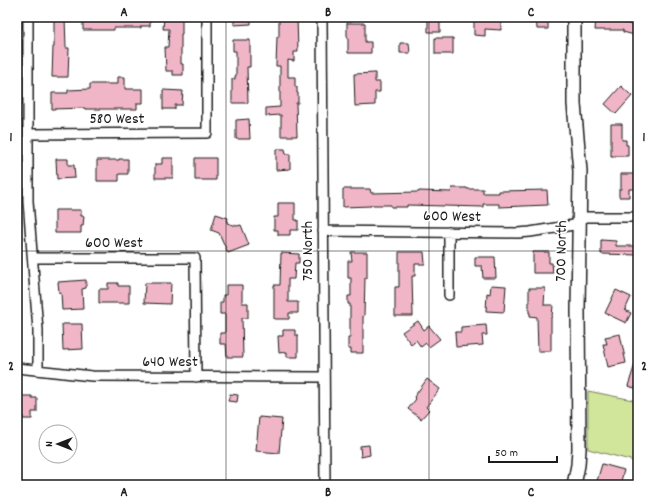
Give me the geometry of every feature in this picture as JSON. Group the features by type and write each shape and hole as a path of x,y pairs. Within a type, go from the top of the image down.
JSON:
{"street":[{"path":"28,17 28,201 38,330 38,370"},
{"name":"580 West","path":"28,134 207,133 207,17"},
{"name":"750 North","path":"322,17 324,485"},
{"name":"700 North","path":"574,17 574,104 580,171 578,310 579,449 578,465 574,485"},
{"name":"600 West","path":"323,231 518,233 530,232 580,221 638,217"},
{"path":"449,232 449,295"},
{"name":"600 West","path":"33,258 195,258 196,377"},
{"name":"640 West","path":"17,368 92,376 324,377"}],"green space":[{"path":"588,391 638,401 638,462 588,449"}],"building":[{"path":"54,17 65,17 66,48 69,48 68,77 52,77"},
{"path":"83,17 150,17 150,26 141,26 141,28 114,28 114,30 83,30"},
{"path":"164,17 182,17 181,64 183,64 183,75 173,75 173,71 166,71 165,47 168,47 169,29 163,29"},
{"path":"234,17 251,17 251,24 234,25"},
{"path":"279,17 297,17 298,52 294,52 294,61 288,60 288,77 295,77 295,87 297,87 298,93 298,103 296,103 297,136 281,136 281,115 266,116 266,108 280,107 280,66 276,66 277,37 279,37"},
{"path":"428,17 440,17 440,32 428,32"},
{"path":"474,17 501,17 501,30 485,29 485,36 474,35"},
{"path":"536,17 548,17 548,29 537,29"},
{"path":"596,17 616,17 616,21 638,26 638,36 623,32 623,30 595,30"},
{"path":"347,23 365,23 365,42 371,42 371,53 348,53"},
{"path":"435,38 453,38 453,54 435,54"},
{"path":"233,40 250,40 250,67 247,67 248,103 232,103 232,79 235,79 236,76 236,51 233,51"},
{"path":"400,43 409,43 410,53 400,53"},
{"path":"375,73 375,82 380,82 380,92 375,92 375,105 355,106 354,74"},
{"path":"118,77 125,77 125,89 143,89 143,103 137,103 137,109 52,109 52,93 68,93 68,90 90,89 90,84 118,84"},
{"path":"621,86 632,96 616,114 605,104"},
{"path":"163,90 183,91 182,105 175,105 175,109 163,109"},
{"path":"249,119 250,139 236,139 236,120"},
{"path":"611,124 622,124 622,140 626,140 626,145 628,145 628,156 611,156"},
{"path":"276,149 285,149 286,154 290,154 290,169 276,170"},
{"path":"162,158 173,158 173,178 155,178 155,164 162,164"},
{"path":"195,158 216,158 216,180 195,180"},
{"path":"56,159 68,159 68,165 74,165 75,178 57,179"},
{"path":"128,159 128,174 119,174 119,181 97,181 97,160"},
{"path":"621,174 635,174 635,189 629,189 629,197 619,197 619,189 621,189"},
{"path":"452,188 483,189 483,193 499,193 499,191 547,190 548,205 499,207 499,204 483,204 483,207 407,205 407,207 391,207 391,205 371,205 343,207 343,189 370,189 371,193 419,191 451,192"},
{"path":"278,203 295,203 295,220 298,220 298,230 290,230 290,235 278,235 278,230 274,230 274,217 278,217"},
{"path":"55,210 81,210 81,216 84,216 83,226 81,226 81,233 55,233"},
{"path":"216,214 228,218 227,223 237,226 241,225 249,245 228,253 219,233 211,230"},
{"path":"601,240 616,241 616,246 638,246 638,255 601,254"},
{"path":"351,252 367,252 367,278 365,278 363,316 363,353 351,353 351,349 348,349 348,338 350,338 350,304 348,304 348,296 351,296 351,278 348,278 348,261 352,261"},
{"path":"399,252 424,252 425,264 415,264 415,276 412,276 413,316 395,316 395,287 399,287"},
{"path":"533,252 549,252 549,263 552,263 553,273 533,273"},
{"path":"281,253 299,254 299,263 295,263 294,279 288,279 288,302 298,302 298,313 289,313 289,319 274,319 274,285 280,285"},
{"path":"475,257 495,257 496,278 483,278 482,266 475,266"},
{"path":"86,280 86,288 82,289 83,309 62,310 61,293 59,293 58,282"},
{"path":"108,283 118,283 118,286 129,286 129,303 99,303 99,289 108,289"},
{"path":"145,283 171,283 170,304 144,303"},
{"path":"226,285 242,285 242,303 248,303 248,318 242,318 243,357 227,357 226,344 220,344 220,333 225,333 225,314 220,314 220,302 223,302 223,295 226,295"},
{"path":"491,285 506,286 504,312 486,311 487,293 490,294"},
{"path":"529,288 545,288 544,305 553,305 551,317 551,351 538,351 537,317 530,316 529,313"},
{"path":"616,290 631,297 625,310 631,313 626,323 605,313"},
{"path":"418,321 424,330 429,326 440,339 429,347 426,343 421,347 416,340 411,344 402,332"},
{"path":"62,324 82,324 83,349 63,350"},
{"path":"486,325 487,335 482,335 483,345 456,347 455,332 461,332 461,327"},
{"path":"283,330 295,330 295,335 298,335 298,357 287,357 287,352 279,353 278,336 283,336"},
{"path":"620,334 626,363 608,367 603,344 607,344 605,337"},
{"path":"636,361 638,361 638,389 628,386"},
{"path":"427,379 440,389 426,407 429,410 421,419 408,409 416,399 414,397"},
{"path":"230,394 238,395 237,402 228,401"},
{"path":"17,396 32,396 32,398 37,398 37,412 32,412 32,419 23,419 23,416 17,416"},
{"path":"259,417 282,419 279,453 256,451"},
{"path":"369,445 370,455 361,457 360,446"},
{"path":"602,464 624,470 620,485 612,485 597,481"}]}
